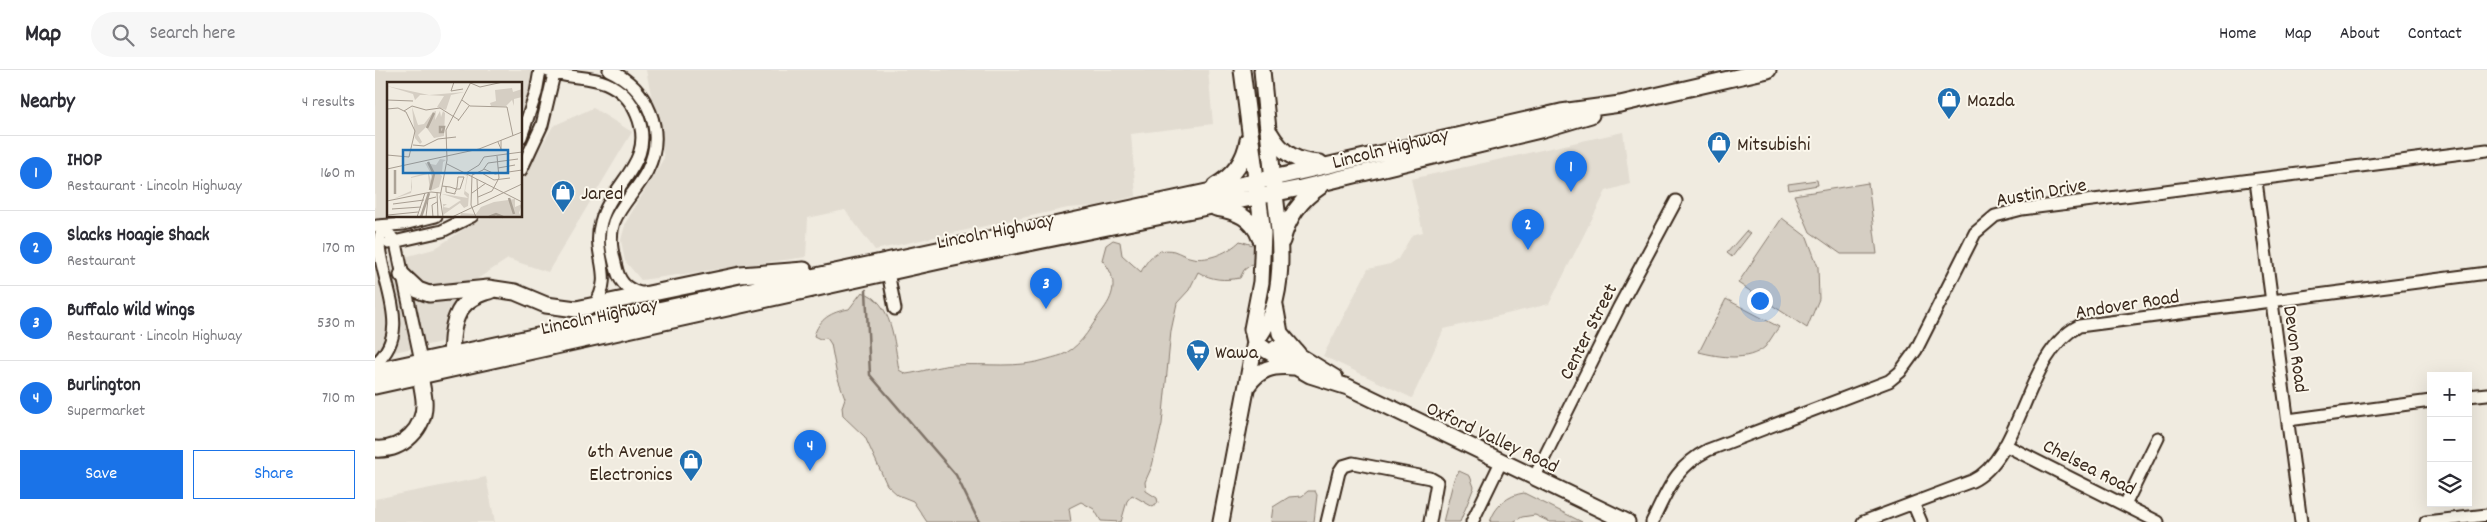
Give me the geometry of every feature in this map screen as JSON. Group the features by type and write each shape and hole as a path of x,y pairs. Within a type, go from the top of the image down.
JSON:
{"main road":[{"path":"1221,522 1255,342 1252,329 1261,282 1263,250 1259,197 1249,136 1242,70"},
{"path":"1255,342 1264,332 1274,301 1279,250 1262,70"},
{"name":"Lincoln Highway","path":"375,371 420,368 862,271 1206,191 1561,112 1620,104 1768,70"},
{"name":"Lincoln Highway","path":"862,271 888,272 1275,194 1564,124 1620,104"},
{"path":"1268,129 1276,143 1291,157 1309,162 1337,163"},
{"path":"1206,191 1222,182 1237,168 1247,148 1249,136"},
{"path":"1279,250 1285,230 1296,208 1327,182"},
{"path":"1210,207 1235,212 1253,224 1258,232 1263,250"},
{"path":"403,275 419,290 429,294 481,288 501,290 515,292 557,308 576,309 740,275 862,271"},
{"path":"451,361 451,332 461,310 479,294 501,290"},
{"path":"1247,385 1254,376 1267,368 1297,362 1280,333 1274,301"},
{"name":"Oxford Valley Road","path":"1255,342 1297,362 1310,375 1344,385 1627,522"},
{"path":"375,449 396,446 408,438 419,426 424,401 420,368"},
{"name":"Lincoln Highway","path":"375,386 420,368"}],"street":[{"path":"523,131 536,93 540,70"},
{"path":"609,70 628,81 639,92 647,104 654,126 652,159 640,182 614,222 611,240 622,283 632,291 648,294"},
{"path":"523,166 542,125 552,71 597,80 613,87 631,103 641,127 639,155 629,175 607,206 599,228 599,252 605,286 594,306"},
{"name":"Austin Drive","path":"1652,522 1672,482 1684,465 1694,457 1712,448 1873,388 1900,372 1916,350 1965,249 1975,233 1995,216 2031,208 2256,181 2487,150"},
{"name":"Devon Road","path":"2256,181 2301,522"},
{"name":"Center Street","path":"1534,478 1619,307 1676,201"},
{"path":"379,226 404,224 428,218"},
{"path":"377,244 396,243 442,231 468,218"},
{"path":"379,226 396,243 420,368"},
{"path":"375,364 387,352 394,330 393,312 377,244 379,226"},
{"path":"888,272 895,309"},
{"name":"Andover Road","path":"1863,522 1979,478 1993,463 2005,445 2054,345 2079,326 2487,273"},
{"path":"2472,396 2487,394"},
{"path":"2288,420 2427,402"},
{"path":"2125,505 2158,438"},
{"name":"Chelsea Road","path":"2005,445 2158,522"},
{"path":"1472,522 1501,462"},
{"path":"1327,522 1339,472 1343,466 1353,463 1430,478 1437,482 1430,522"},
{"path":"1913,503 1921,522"},
{"path":"2426,522 2487,515"}],"shaded area":[{"path":"375,70 534,70 523,120 523,82 387,82 387,218 411,218 398,221 375,219"},
{"path":"646,70 1208,70 1213,124 1131,134 1136,196 1096,206 1068,208 875,250 845,210 808,218 806,257 641,280 625,261 621,240 626,222 664,158"},
{"path":"593,108 632,132 548,272 508,259 474,281 448,310 441,342 375,356 375,265 434,249 481,218 523,218 523,178 553,126"},
{"path":"1623,132 1630,184 1606,191 1549,304 1444,329 1412,398 1323,356 1368,269 1390,264 1398,259 1412,235 1423,232 1411,179"},
{"path":"1817,180 1818,185 1789,190 1788,184"},
{"path":"1868,183 1877,254 1841,254 1810,232 1794,195"},
{"path":"1782,218 1807,237 1818,267 1819,299 1807,328 1738,283"},
{"path":"1746,231 1750,234 1732,257 1727,253"},
{"path":"1113,240 1120,242 1122,255 1141,272 1150,258 1158,252 1174,251 1199,259 1218,255 1240,241 1256,246 1256,261 1244,270 1240,278 1218,279 1198,272 1189,290 1177,303 1171,331 1162,424 1152,466 1145,482 1146,491 1157,498 1158,503 1153,507 1132,495 1127,501 1121,522 1101,521 1094,509 1081,502 1069,508 1071,522 927,522 913,501 898,495 887,485 865,437 843,416 842,407 845,398 837,376 831,344 827,338 820,339 814,336 819,325 831,314 849,309 862,292 872,297 880,304 886,314 893,336 899,370 906,374 954,365 1025,364 1064,354 1078,344 1107,304 1113,285 1110,272 1102,260 1106,245"},
{"path":"1726,299 1779,327 1765,347 1758,352 1750,355 1724,357 1699,352"},
{"path":"1459,471 1470,476 1474,487 1460,522 1443,522 1454,479"},
{"path":"486,477 495,522 375,522 375,499"},
{"path":"1308,491 1315,491 1317,495 1314,522 1271,522 1273,507 1289,497 1302,496"},
{"path":"1524,493 1582,522 1550,522 1535,515 1522,517 1513,522 1490,522 1495,511 1503,502 1513,496"}],"waterway":[{"path":"866,290 870,375 956,475 979,522"}],"place":[{"name":"Mazda","path":"1949,120"},
{"name":"Mitsubishi","path":"1719,164"},
{"name":"IHOP","path":"1571,192"},
{"name":"Jared","path":"563,213"},
{"name":"Slacks Hoagie Shack","path":"1528,250"},
{"name":"Buffalo Wild Wings","path":"1046,309"},
{"name":"Wawa","path":"1198,372"},
{"name":"Burlington","path":"810,471"},
{"name":"6th Avenue Electronics","path":"691,482"}]}
